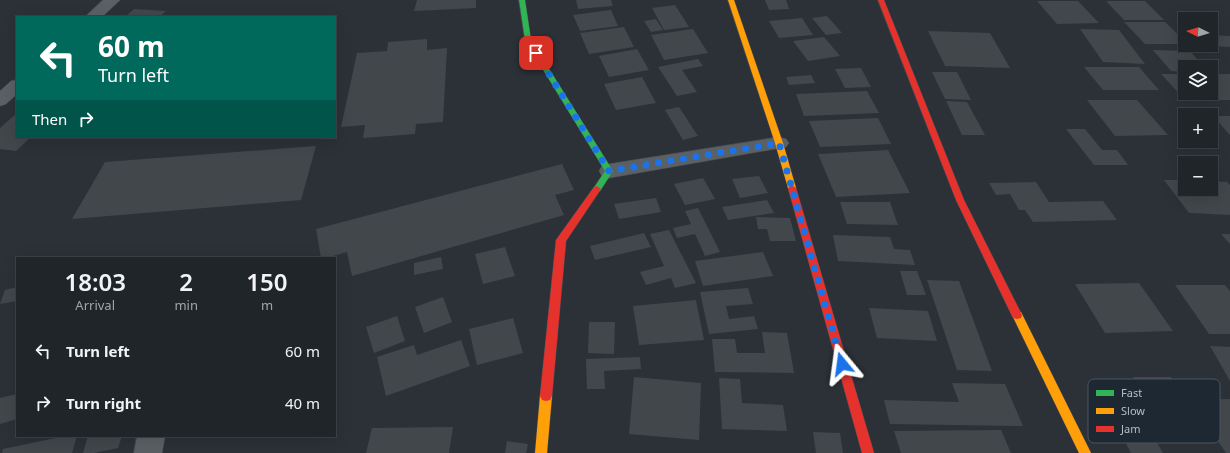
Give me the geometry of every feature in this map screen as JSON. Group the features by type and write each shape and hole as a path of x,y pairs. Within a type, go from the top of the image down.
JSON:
{"street":[{"path":"94,16 112,0"},
{"path":"522,0 528,40 609,171"},
{"path":"731,0 779,143 868,453"},
{"path":"881,0 960,200 1085,453"},
{"path":"0,100 16,86"},
{"path":"541,453 561,240 609,171 779,143"},
{"path":"148,453 151,437"}],"building":[{"path":"417,0 476,0 476,8 414,11"},
{"path":"576,0 611,0 613,6 578,9"},
{"path":"765,0 786,0 789,9 769,10"},
{"path":"1037,1 1078,1 1099,23 1057,24"},
{"path":"1106,1 1145,1 1164,20 1124,20"},
{"path":"675,5 689,27 664,30 652,8"},
{"path":"134,9 166,11 160,16 126,16"},
{"path":"611,10 618,26 580,31 573,15"},
{"path":"827,16 842,33 826,35 812,18"},
{"path":"802,18 813,35 779,38 769,21"},
{"path":"656,19 663,30 651,32 644,21"},
{"path":"1124,22 1165,22 1178,34 1178,44 1145,44"},
{"path":"624,27 634,47 589,54 580,33"},
{"path":"693,29 708,53 664,60 651,35"},
{"path":"1080,29 1119,30 1145,64 1103,62"},
{"path":"928,31 990,33 1010,68 945,66"},
{"path":"1218,35 1230,36 1230,47 1218,46"},
{"path":"824,37 840,56 808,61 793,41"},
{"path":"427,39 427,50 447,48 443,122 416,124 415,134 363,138 365,125 341,127 357,53 387,51 388,42"},
{"path":"637,49 649,70 609,77 599,56"},
{"path":"1153,50 1191,52 1198,60 1178,60 1178,72 1171,71"},
{"path":"698,59 703,66 682,70 697,92 677,96 658,67"},
{"path":"1084,67 1139,67 1159,90 1103,90"},
{"path":"861,68 871,87 845,88 835,69"},
{"path":"932,72 957,72 971,100 945,99"},
{"path":"1161,74 1178,74 1178,92"},
{"path":"1218,74 1230,74 1230,100 1218,100"},
{"path":"811,75 815,83 789,85 786,77"},
{"path":"642,77 656,103 616,110 604,84"},
{"path":"867,91 879,113 804,116 796,94"},
{"path":"1087,100 1137,100 1168,135 1115,136"},
{"path":"1185,100 1205,101 1186,101"},
{"path":"946,101 967,102 985,135 962,135"},
{"path":"679,107 698,136 683,140 665,110"},
{"path":"16,114 16,138 30,138 16,151 0,149 0,128"},
{"path":"1218,116 1230,116 1230,135 1218,122"},
{"path":"878,118 891,144 820,147 809,121"},
{"path":"1066,129 1085,129 1102,150 1117,150 1128,165 1094,165"},
{"path":"316,146 301,200 72,219 105,162"},
{"path":"888,150 910,193 836,197 818,154"},
{"path":"562,164 574,190 555,195 564,215 352,276 347,252 330,257 321,257 316,229"},
{"path":"759,176 768,193 740,198 732,179"},
{"path":"703,178 715,199 685,205 674,184"},
{"path":"1164,180 1178,180 1178,196 1218,196 1218,181 1227,182 1230,185 1230,215 1189,213"},
{"path":"1036,182 1049,202 1103,201 1117,220 1033,222 1025,210 1019,210 1010,194 996,195 989,183"},
{"path":"656,198 661,212 619,219 614,204"},
{"path":"767,200 774,213 728,220 722,207"},
{"path":"840,202 890,202 898,225 847,224"},
{"path":"698,208 720,252 705,256 695,234 677,238 673,228 691,224 685,211"},
{"path":"756,217 790,218 796,241 770,241 767,229 758,229"},
{"path":"669,230 696,283 675,288 671,278 646,285 640,272 664,266 650,234"},
{"path":"644,233 651,247 595,260 590,246"},
{"path":"1221,234 1230,234 1230,244"},
{"path":"833,235 890,237 894,249 910,250 915,265 838,261"},
{"path":"505,247 515,276 483,284 475,254"},
{"path":"763,252 773,276 703,286 695,261"},
{"path":"441,257 443,269 414,275 414,263"},
{"path":"900,271 917,271 926,295 907,295"},
{"path":"927,280 959,281 992,371 957,370"},
{"path":"1139,283 1173,331 1105,333 1075,284"},
{"path":"1175,285 1225,285 1230,291 1230,334 1209,334"},
{"path":"16,287 16,301 0,304 5,290"},
{"path":"748,288 753,304 726,306 729,319 754,316 758,329 709,334 700,292"},
{"path":"443,297 452,322 424,333 415,307"},
{"path":"696,300 704,340 639,345 633,306"},
{"path":"869,308 928,311 937,341 877,338"},
{"path":"397,316 405,341 374,353 366,327"},
{"path":"513,318 523,353 477,365 469,329"},
{"path":"589,322 615,322 614,354 588,353"},
{"path":"762,332 787,333 794,373 715,372 712,339 735,339 737,353 765,353"},
{"path":"461,340 470,366 386,396 377,357 414,345 417,355"},
{"path":"1210,346 1230,347 1230,381"},
{"path":"640,357 641,369 604,371 605,389 587,389 586,359"},
{"path":"634,377 701,383 699,440 629,434"},
{"path":"1133,377 1171,377 1172,379 1134,379"},
{"path":"719,378 740,379 742,403 783,405 787,431 722,429"},
{"path":"952,383 1005,384 1023,426 890,424 884,400 959,402"},
{"path":"16,394 16,419 0,424 0,398"},
{"path":"1220,399 1230,399 1230,453 1226,453 1219,443"},
{"path":"453,427 449,453 366,453 372,428"},
{"path":"1001,430 1011,453 901,453 894,431"},
{"path":"813,432 840,433 843,453 816,453"},
{"path":"60,437 77,437 72,453 2,453 3,449"},
{"path":"88,437 122,437 118,448 94,453 83,453"},
{"path":"507,441 528,444 526,453 505,453"},
{"path":"1126,443 1157,443 1163,453 1131,453"}],"traffic: fast":[{"path":"522,0 528,40 609,171 597,189"}],"traffic: slow":[{"path":"731,0 779,143 792,188"},
{"path":"1017,315 1085,453"},
{"path":"541,453 546,396"}],"traffic: jam":[{"path":"881,0 960,200 1017,315"},
{"path":"792,188 868,453"},
{"path":"546,396 561,240 597,189"}],"route":[{"path":"536,53 609,171 779,143 842,364"}]}
